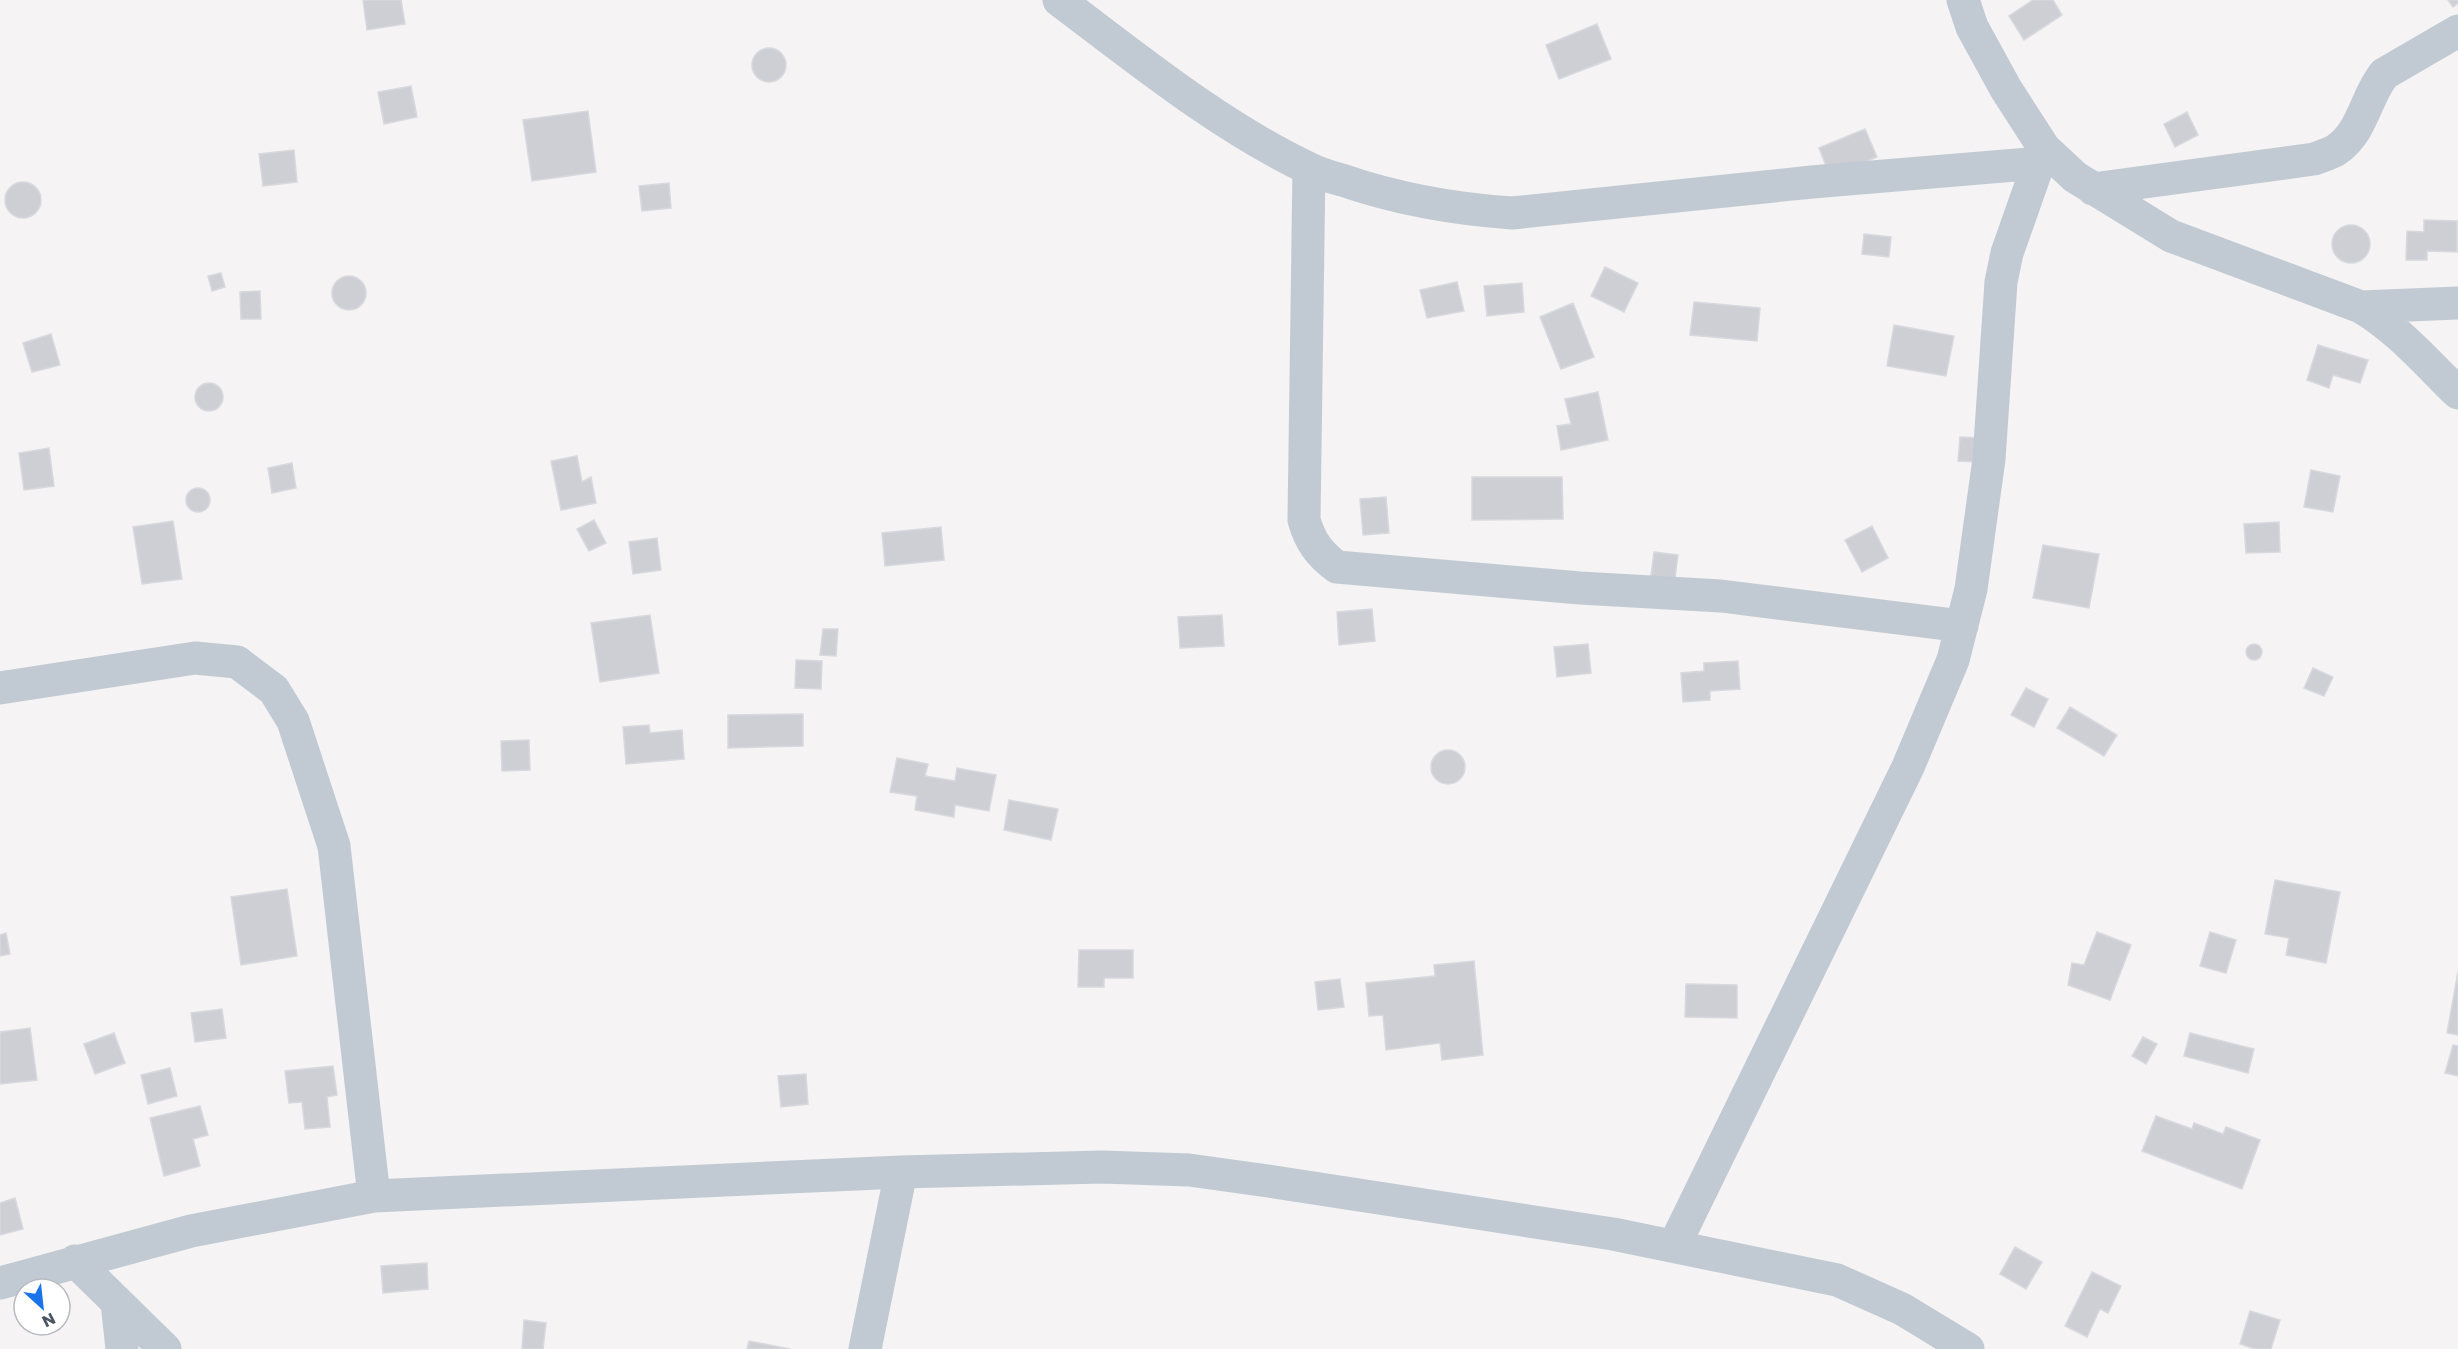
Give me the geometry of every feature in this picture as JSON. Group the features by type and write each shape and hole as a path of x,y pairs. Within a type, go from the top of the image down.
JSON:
{"street":[{"path":"1059,0 1169,82 1249,135 1309,169 1382,194 1472,211 1512,213 1812,182 2042,155"},
{"path":"1963,0 1972,27 2042,155 2170,237 2361,307 2398,334 2458,393"},
{"path":"2093,189 2314,159 2336,150 2353,134 2364,116 2377,83 2384,74 2458,31"},
{"path":"1674,1246 1908,766 1953,660 1971,589 1989,459 2001,282 2007,253 2042,155"},
{"path":"1309,169 1304,520 1313,544 1325,558 1337,567 1580,588 1721,596 1962,626"},
{"path":"2361,307 2458,303"},
{"path":"0,688 195,658 237,662 274,690 293,721 334,846 374,1196"},
{"path":"0,1283 190,1231 374,1196 901,1172 1102,1167 1189,1170 1613,1234 1837,1280 1902,1309 1968,1349"},
{"path":"865,1349 901,1172"},
{"path":"75,1261 165,1349"},
{"path":"117,1302 122,1349"}],"building":[{"path":"363,0 401,0 405,24 367,30"},
{"path":"2033,0 2053,0 2062,15 2024,40 2009,16"},
{"path":"2448,0 2458,0 2458,3 2453,7"},
{"path":"1597,24 1611,59 1559,79 1546,45"},
{"path":"769,48 781,53 786,65 781,77 769,82 757,77 752,65 757,53"},
{"path":"411,86 417,117 384,124 378,92"},
{"path":"588,111 596,172 532,181 523,120"},
{"path":"2187,112 2198,135 2175,147 2164,124"},
{"path":"1865,129 1877,157 1830,176 1819,148"},
{"path":"294,150 297,182 263,186 259,154"},
{"path":"23,182 36,187 41,200 36,213 23,218 10,213 5,200 10,187"},
{"path":"669,183 671,208 642,211 639,186"},
{"path":"2424,220 2457,221 2457,252 2427,251 2427,260 2406,260 2407,231 2424,232"},
{"path":"2351,225 2365,230 2370,244 2365,258 2351,263 2337,258 2332,244 2337,230"},
{"path":"1864,234 1891,237 1889,257 1862,254"},
{"path":"1605,267 1638,283 1624,312 1591,296"},
{"path":"221,273 225,287 212,291 208,276"},
{"path":"349,276 361,281 366,293 361,305 349,310 337,305 332,293 337,281"},
{"path":"1457,282 1464,311 1427,318 1420,290"},
{"path":"1522,283 1524,312 1487,316 1484,286"},
{"path":"260,291 261,319 241,319 240,292"},
{"path":"1694,302 1760,308 1757,341 1690,335"},
{"path":"1573,303 1594,357 1561,369 1540,317"},
{"path":"1894,325 1954,336 1946,376 1887,366"},
{"path":"51,334 60,365 32,372 23,343"},
{"path":"2318,345 2368,360 2360,383 2333,375 2329,388 2307,380"},
{"path":"209,383 219,387 223,397 219,407 209,411 199,407 195,397 199,387"},
{"path":"1598,392 1608,440 1561,450 1557,426 1571,424 1565,399"},
{"path":"1960,437 1979,438 1978,462 1958,461"},
{"path":"49,448 54,486 24,490 19,453"},
{"path":"577,456 582,482 591,477 596,503 561,510 551,461"},
{"path":"292,463 296,488 272,493 268,468"},
{"path":"2311,470 2340,476 2333,512 2304,507"},
{"path":"1472,477 1562,477 1563,519 1472,520"},
{"path":"198,488 206,492 210,500 206,508 198,512 190,508 186,500 190,492"},
{"path":"1386,497 1389,533 1363,535 1360,499"},
{"path":"594,520 606,543 589,551 577,529"},
{"path":"173,521 182,579 142,584 133,527"},
{"path":"2279,522 2280,552 2246,553 2244,524"},
{"path":"1872,526 1888,558 1862,572 1845,540"},
{"path":"941,527 944,560 885,566 882,533"},
{"path":"657,538 661,570 633,574 629,542"},
{"path":"2043,545 2099,554 2089,608 2033,598"},
{"path":"1654,552 1678,555 1674,585 1650,583"},
{"path":"1372,609 1375,641 1339,645 1337,612"},
{"path":"650,615 659,673 600,682 591,623"},
{"path":"1222,615 1224,646 1180,648 1178,617"},
{"path":"823,629 838,629 836,656 820,655"},
{"path":"1588,644 1591,673 1557,677 1554,647"},
{"path":"2251,644 2257,644 2262,652 2260,658 2251,660 2246,655 2246,649"},
{"path":"796,660 822,661 821,689 795,688"},
{"path":"1738,661 1740,689 1710,691 1710,700 1683,702 1681,673 1704,671 1704,663"},
{"path":"2313,668 2333,677 2324,696 2304,688"},
{"path":"2026,688 2048,699 2034,727 2011,715"},
{"path":"2070,707 2117,735 2104,756 2057,728"},
{"path":"803,714 803,746 728,748 728,715"},
{"path":"649,725 650,733 682,730 684,759 626,764 623,727"},
{"path":"529,740 530,770 502,771 501,741"},
{"path":"1448,750 1460,755 1465,767 1460,779 1448,784 1436,779 1431,767 1436,755"},
{"path":"897,758 928,764 925,776 955,781 957,768 996,775 989,811 955,805 954,817 915,810 917,796 890,792"},
{"path":"1009,800 1058,809 1051,840 1004,830"},
{"path":"2275,880 2340,892 2326,963 2286,955 2289,938 2265,934"},
{"path":"287,889 297,956 241,965 231,897"},
{"path":"2097,932 2131,945 2110,1000 2068,985 2072,963 2084,965"},
{"path":"2210,932 2236,940 2226,973 2200,966"},
{"path":"6,933 10,954 0,956 0,935"},
{"path":"1079,950 1133,950 1133,978 1104,978 1104,987 1078,987"},
{"path":"1474,961 1483,1055 1442,1060 1440,1043 1386,1050 1383,1015 1369,1016 1366,983 1435,976 1434,965"},
{"path":"2458,972 2458,1035 2447,1033"},
{"path":"1340,979 1344,1007 1318,1010 1315,982"},
{"path":"1686,984 1737,985 1737,1018 1685,1017"},
{"path":"222,1009 226,1038 195,1042 191,1013"},
{"path":"30,1028 37,1080 0,1084 0,1032"},
{"path":"114,1033 125,1063 95,1074 84,1044"},
{"path":"2190,1033 2254,1049 2248,1073 2184,1056"},
{"path":"2143,1037 2157,1044 2146,1064 2132,1056"},
{"path":"2453,1045 2458,1046 2458,1076 2445,1073"},
{"path":"333,1066 337,1095 327,1097 330,1127 305,1129 302,1102 289,1103 285,1071"},
{"path":"170,1068 177,1096 148,1104 141,1075"},
{"path":"806,1074 808,1104 781,1107 778,1076"},
{"path":"200,1106 208,1135 193,1139 200,1166 164,1176 150,1118"},
{"path":"2156,1116 2192,1129 2194,1123 2223,1134 2226,1127 2260,1140 2242,1189 2142,1151"},
{"path":"15,1198 23,1229 0,1235 0,1203"},
{"path":"2015,1247 2042,1262 2026,1289 2000,1274"},
{"path":"427,1263 428,1289 383,1293 381,1266"},
{"path":"2092,1272 2121,1286 2108,1313 2100,1309 2087,1337 2065,1326"},
{"path":"2250,1311 2280,1320 2271,1349 2255,1349 2240,1344"},
{"path":"524,1320 546,1323 543,1349 522,1349"},
{"path":"749,1341 790,1349 747,1349"}]}
